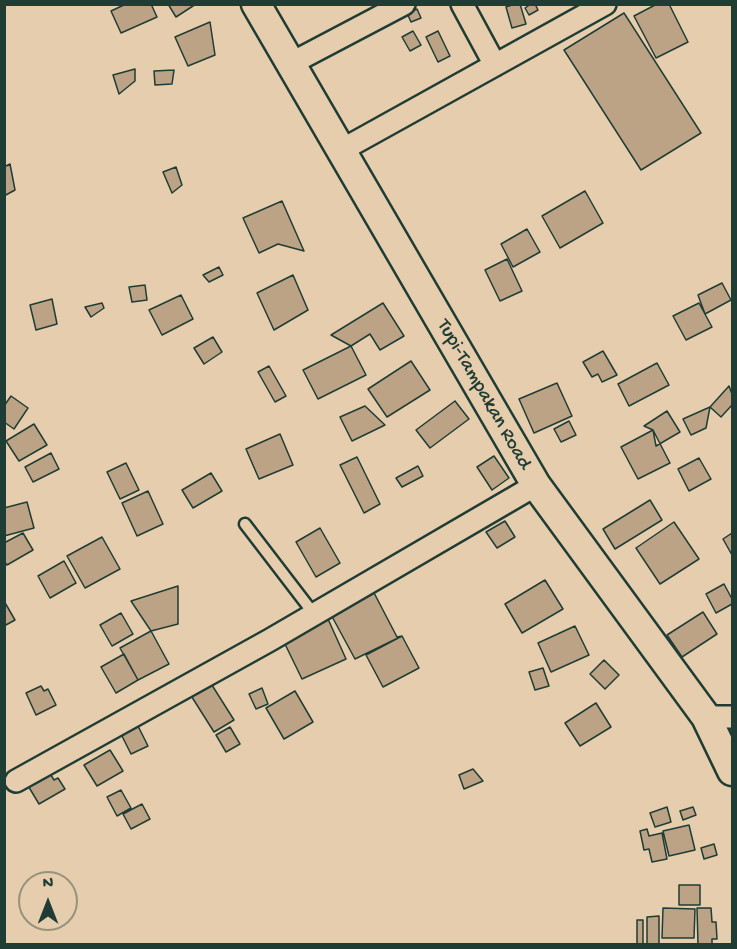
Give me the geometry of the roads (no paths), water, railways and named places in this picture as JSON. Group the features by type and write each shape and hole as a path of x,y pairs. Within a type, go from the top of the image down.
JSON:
{"main road":[{"name":"Tupi-Tampakan Road","path":"256,4 536,485 719,717 732,771"}],"street":[{"path":"290,64 404,4"},
{"path":"462,4 495,65"},
{"path":"340,151 598,6"},
{"path":"16,781 314,614 536,485"}],"lane":[{"path":"245,524 314,614"}]}
